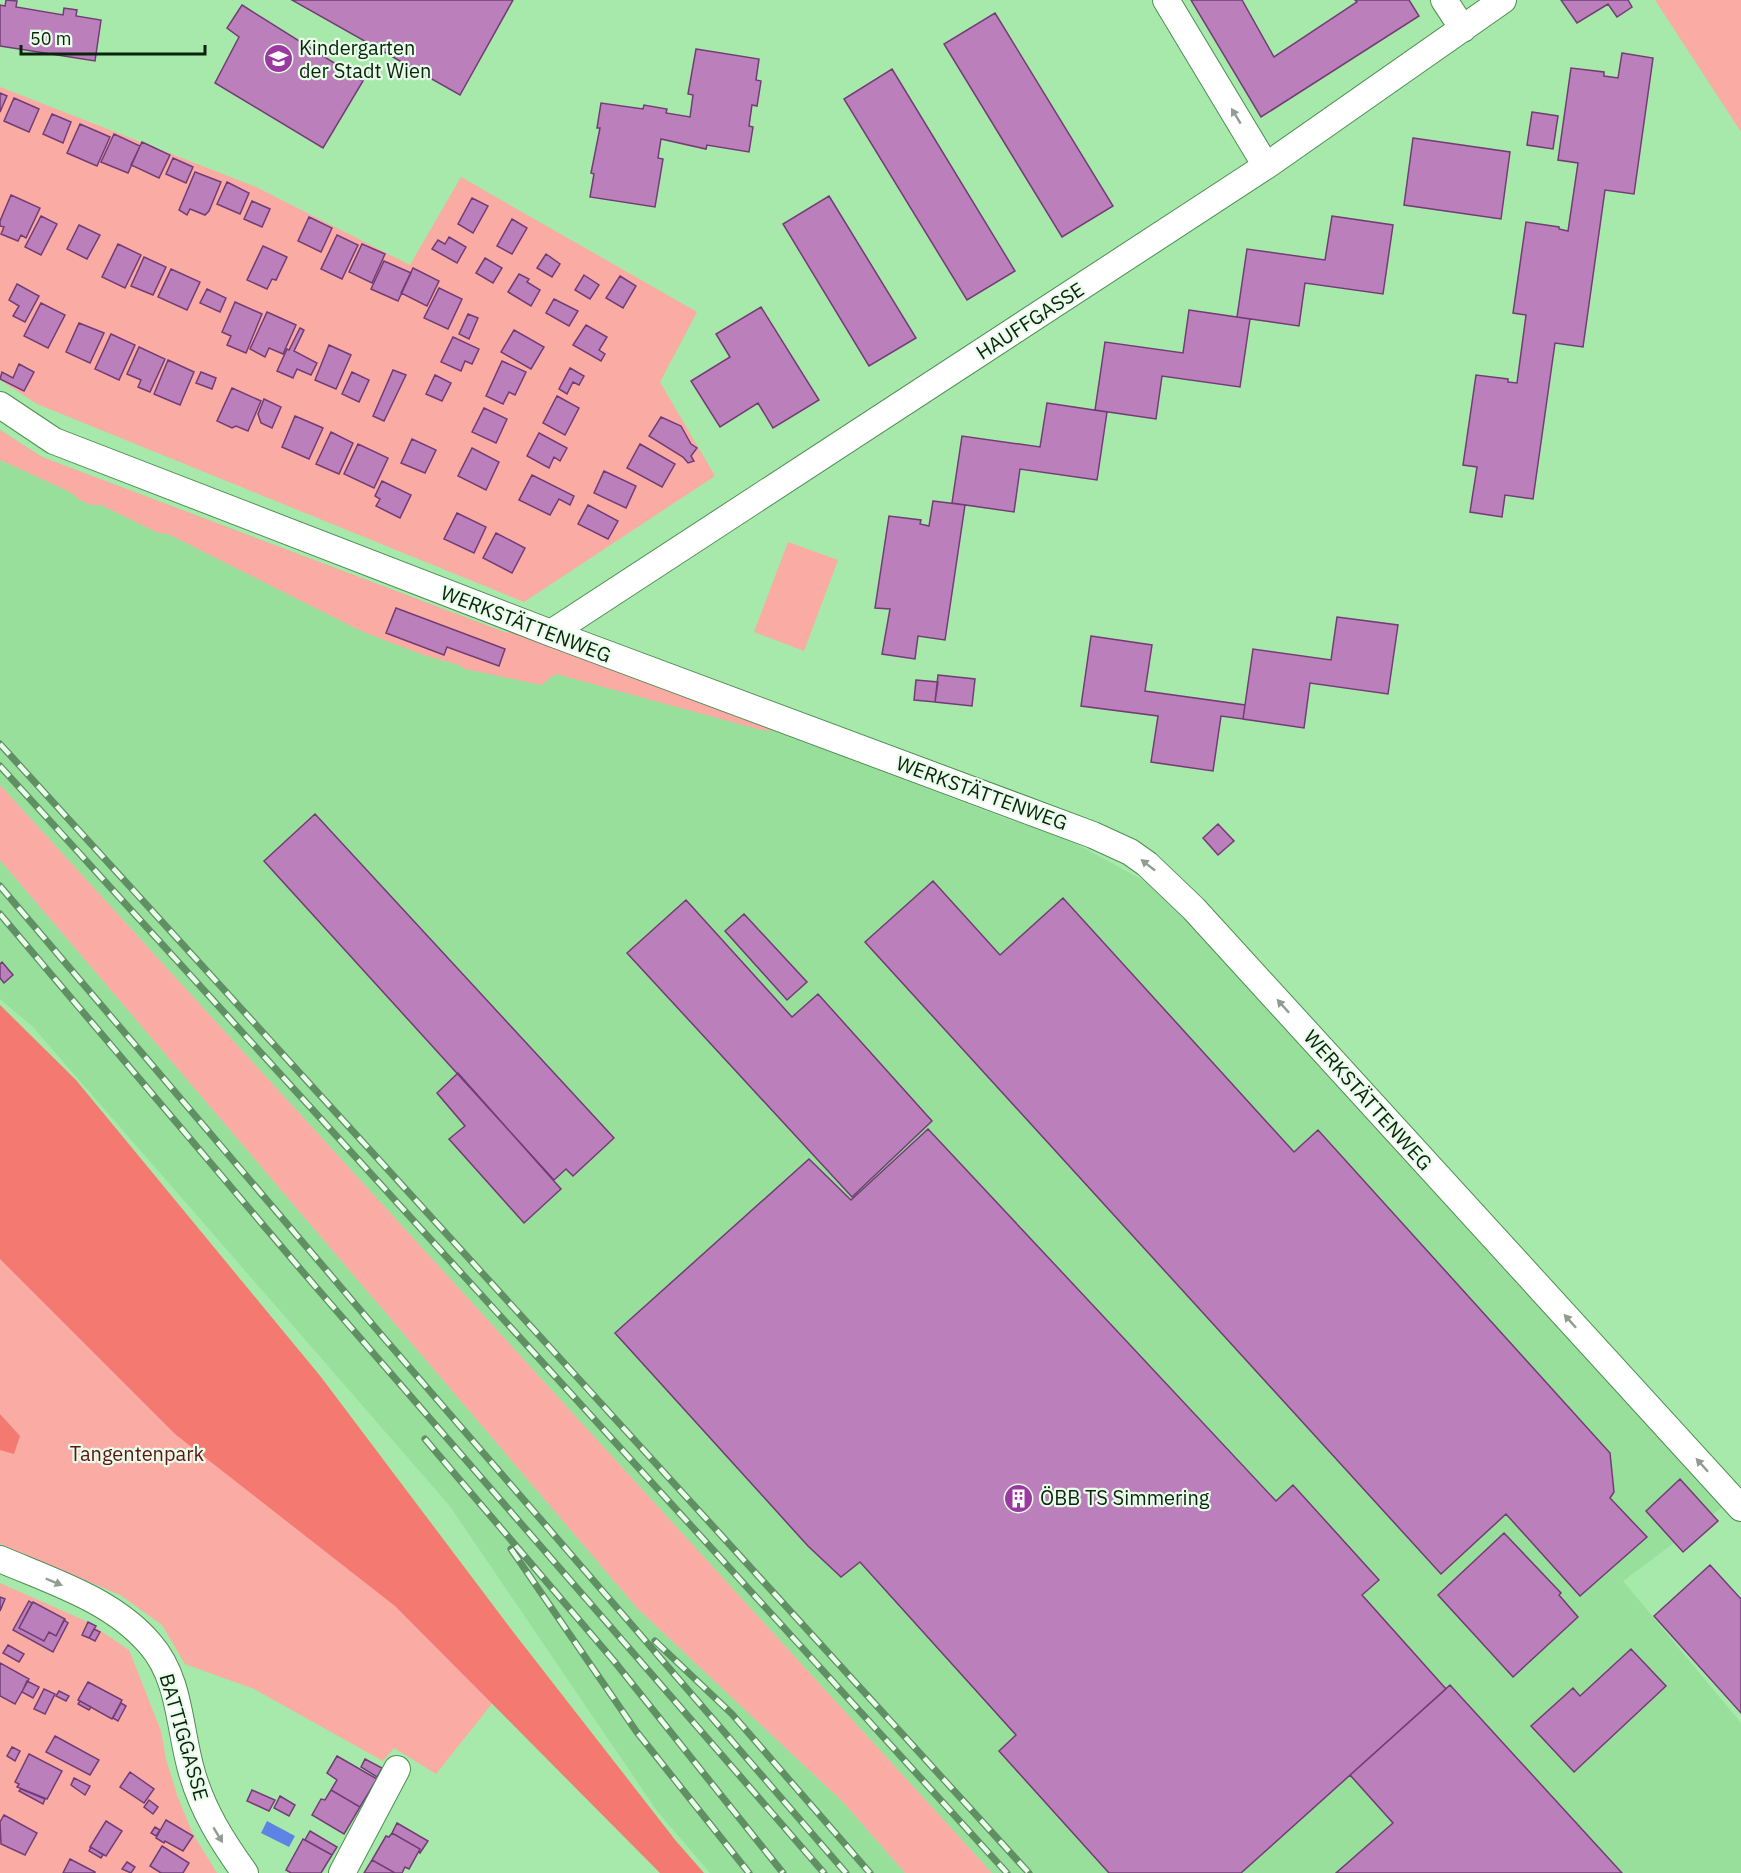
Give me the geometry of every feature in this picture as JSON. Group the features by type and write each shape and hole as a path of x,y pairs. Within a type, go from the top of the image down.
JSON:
{"street":[{"path":"1166,0 1266,166"},
{"path":"1444,0 1463,29"},
{"name":"HAUFFGASSE","path":"551,633 1266,166 1503,0"},
{"name":"WERKSTÄTTENWEG","path":"0,405 54,441 551,633 1049,818 1130,852 1165,879 1194,909 1741,1508"},
{"name":"BATTIGGASSE","path":"0,1559 87,1596 140,1633 162,1660 170,1679 191,1771 203,1806 219,1836 245,1873"},
{"path":"342,1873 397,1769"}],"shaded area":[{"path":"0,430 42,457 1010,820 1062,836 1163,891 1725,1505 1623,1581 1741,1723 1741,1873 992,1873 0,785"},
{"path":"0,860 637,1608 844,1803 905,1873 710,1873 657,1811 449,1505 33,1027 0,999"},
{"path":"0,1005 76,1080 321,1377 514,1633 676,1841 704,1873 660,1873 395,1606 175,1434 0,1259"},
{"path":"0,1414 20,1436 14,1454 0,1450"}],"green space":[{"path":"1655,0 1741,0 1741,132"},
{"path":"0,87 256,187 410,265 461,177 697,312 660,382 715,476 524,602 37,404 0,380"},
{"path":"0,430 42,457 507,633 509,631 778,731 761,730 556,674 541,685 465,669 459,665 423,655 361,631 168,534 158,533 101,505 84,502 70,492 0,460"},
{"path":"788,542 838,560 804,651 754,632"},
{"path":"0,785 992,1873 905,1873 844,1803 637,1608 0,860"},
{"name":"Tangentenpark","path":"0,1112 502,1691 436,1774 394,1748 383,1761 254,1689 185,1664 162,1625 120,1595 0,1544"},
{"path":"0,1583 88,1622 129,1650 161,1731 166,1759 178,1798 193,1834 217,1873 0,1873"}],"water":[{"path":"267,1821 295,1836 289,1847 261,1833"}],"building":[{"path":"6,0 17,1 16,7 63,15 64,8 77,10 76,16 101,20 95,61 0,46 0,5 5,6"},
{"path":"292,0 513,0 460,95"},
{"path":"1191,0 1242,0 1274,57 1357,2 1355,0 1409,0 1419,16 1261,117"},
{"path":"1561,0 1628,0 1632,7 1617,17 1608,4 1577,23"},
{"name":"Kindergarten der Stadt Wien","path":"242,5 363,81 323,148 215,83 239,37 227,28"},
{"path":"995,13 1113,206 1062,237 944,44"},
{"path":"696,49 759,59 756,80 761,81 757,106 752,105 749,126 753,127 749,152 707,145 706,149 661,139 658,158 663,159 655,207 590,197 594,174 591,173 600,128 597,128 601,103 643,109 644,105 667,109 666,113 690,117 693,95 688,94"},
{"path":"1622,53 1653,58 1634,194 1605,190 1583,347 1555,343 1533,499 1505,495 1502,517 1470,512 1477,467 1463,465 1476,375 1508,379 1508,382 1517,383 1526,315 1513,313 1526,222 1559,227 1559,229 1568,231 1578,163 1558,160 1571,68 1604,72 1604,76 1618,78"},
{"path":"892,69 1015,271 967,300 844,99"},
{"path":"0,93 7,96 0,112"},
{"path":"14,98 39,109 29,132 4,121"},
{"path":"1532,112 1558,116 1553,149 1527,145"},
{"path":"52,114 71,122 63,143 43,134"},
{"path":"80,124 110,137 97,166 67,153"},
{"path":"114,134 140,146 128,173 101,162"},
{"path":"1413,138 1510,152 1501,219 1404,205"},
{"path":"142,142 170,155 159,178 131,165"},
{"path":"173,158 193,167 186,183 166,174"},
{"path":"195,172 221,182 209,211 205,215 190,209 187,215 179,210"},
{"path":"227,182 249,193 240,214 217,204"},
{"path":"11,195 40,208 26,238 21,235 18,241 1,234 4,227 0,226 0,221"},
{"path":"829,196 916,338 869,366 783,224"},
{"path":"472,198 488,206 473,233 458,224"},
{"path":"252,201 270,209 262,227 244,219"},
{"path":"41,216 57,224 41,255 25,247"},
{"path":"1332,216 1393,225 1383,294 1305,283 1299,326 1237,317 1247,249 1325,260"},
{"path":"309,217 332,228 321,252 298,241"},
{"path":"512,219 527,228 512,254 497,246"},
{"path":"79,225 100,235 87,259 67,249"},
{"path":"337,235 358,245 342,279 321,269"},
{"path":"449,237 466,247 457,263 432,249 438,240 445,244"},
{"path":"118,244 141,255 125,288 102,277"},
{"path":"362,244 385,254 372,283 349,272"},
{"path":"263,246 287,257 276,280 272,279 267,289 247,280"},
{"path":"546,254 560,264 552,277 537,268"},
{"path":"144,257 166,267 153,295 131,286"},
{"path":"485,258 502,268 493,283 476,273"},
{"path":"384,261 411,273 398,301 371,289"},
{"path":"413,268 439,281 427,306 401,293"},
{"path":"171,269 200,282 187,310 158,297"},
{"path":"519,274 529,279 527,282 540,290 531,306 508,292"},
{"path":"584,275 599,285 590,299 575,290"},
{"path":"620,276 636,286 623,308 606,298"},
{"path":"17,284 39,296 25,322 13,316 19,306 9,300"},
{"path":"439,288 462,299 448,329 424,318"},
{"path":"207,289 226,298 220,312 200,303"},
{"path":"554,299 578,311 569,326 546,313"},
{"path":"235,302 262,314 246,353 227,345 231,336 222,332"},
{"path":"41,303 65,315 48,348 24,336"},
{"path":"761,307 819,400 773,428 758,403 720,427 691,381 730,357 716,334"},
{"path":"1189,310 1250,319 1240,387 1162,376 1156,419 1095,410 1105,342 1183,353"},
{"path":"267,312 296,325 283,354 269,348 265,357 250,349"},
{"path":"468,314 478,318 469,339 459,334"},
{"path":"79,323 104,333 90,363 66,352"},
{"path":"586,325 607,337 599,350 605,354 601,361 573,345"},
{"path":"300,328 304,330 294,351 317,363 311,375 297,369 293,378 277,371"},
{"path":"514,330 544,347 531,369 501,352"},
{"path":"111,334 135,345 119,380 95,369"},
{"path":"453,337 479,349 472,364 465,361 461,371 441,362"},
{"path":"329,345 351,355 336,389 315,380"},
{"path":"139,347 165,359 150,392 138,387 141,380 127,374"},
{"path":"168,360 194,372 180,405 154,394"},
{"path":"502,361 526,372 515,395 509,392 503,404 486,396"},
{"path":"19,364 34,372 24,391 0,379 2,372 13,378"},
{"path":"570,368 584,376 579,385 573,382 567,394 559,389"},
{"path":"393,370 406,375 384,421 373,416"},
{"path":"201,372 216,378 212,389 196,383"},
{"path":"352,372 369,380 359,402 342,394"},
{"path":"435,375 451,383 442,401 426,394"},
{"path":"232,388 261,401 248,431 236,426 232,428 217,421"},
{"path":"557,396 579,408 565,435 543,423"},
{"path":"264,399 281,407 272,428 261,423 258,414"},
{"path":"1047,403 1107,412 1097,480 1020,469 1014,512 952,503 962,436 1040,447"},
{"path":"484,408 507,419 496,443 472,432"},
{"path":"295,416 323,428 309,459 282,447"},
{"path":"661,417 681,426 691,444 697,448 691,456 694,461 688,463 683,457 649,436"},
{"path":"331,432 353,443 339,474 316,464"},
{"path":"539,433 567,448 560,461 554,457 549,468 527,456"},
{"path":"412,439 436,450 425,473 401,463"},
{"path":"358,444 388,458 374,488 344,474"},
{"path":"640,444 675,464 662,487 627,468"},
{"path":"472,448 499,462 486,490 458,476"},
{"path":"604,471 636,486 626,508 594,493"},
{"path":"532,475 574,496 570,505 559,499 550,515 519,500"},
{"path":"382,481 411,495 400,518 376,506 380,499 375,496"},
{"path":"933,501 965,505 945,640 918,636 915,659 882,654 890,609 875,608 889,516 921,520 920,524 929,526"},
{"path":"588,505 618,521 608,539 578,524"},
{"path":"457,513 486,527 474,553 444,539"},
{"path":"496,533 525,548 512,573 483,558"},
{"path":"396,608 505,649 499,666 447,647 444,655 386,633"},
{"path":"1337,617 1398,625 1388,694 1310,683 1304,728 1243,719 1253,649 1331,660"},
{"path":"1091,636 1152,645 1145,691 1245,705 1243,719 1221,716 1213,771 1151,762 1158,716 1081,706"},
{"path":"938,675 975,679 972,706 935,702"},
{"path":"916,680 938,682 935,702 914,700"},
{"path":"315,814 614,1138 573,1176 566,1169 554,1180 264,861"},
{"path":"1218,824 1234,841 1218,855 1203,838"},
{"path":"933,881 1000,955 1063,898 1294,1152 1318,1130 1610,1453 1614,1492 1610,1498 1647,1537 1580,1596 1506,1514 1441,1574 865,942"},
{"path":"686,900 792,1017 818,994 932,1121 852,1197 627,953"},
{"path":"744,914 807,982 787,1000 725,931"},
{"path":"2,962 13,975 4,983 0,978"},
{"path":"458,1073 561,1189 524,1223 449,1139 465,1126 437,1093"},
{"name":"ÖBB TS Simmering","path":"928,1129 1276,1501 1293,1485 1379,1580 1362,1595 1446,1689 1241,1873 1109,1873 999,1751 1016,1735 860,1562 841,1577 808,1546 615,1333 809,1159 851,1200"},
{"path":"1680,1479 1718,1521 1683,1552 1646,1511"},
{"path":"1504,1533 1561,1593 1559,1595 1578,1617 1513,1677 1438,1595"},
{"path":"1710,1565 1741,1599 1741,1713 1654,1616"},
{"path":"0,1597 5,1599 0,1611"},
{"path":"29,1601 32,1603 19,1628 44,1641 49,1632 56,1636 64,1620 68,1623 53,1652 13,1630"},
{"path":"33,1602 65,1619 56,1636 49,1632 44,1641 19,1628"},
{"path":"88,1622 96,1626 89,1638 82,1635"},
{"path":"94,1629 100,1632 95,1641 89,1638"},
{"path":"8,1645 24,1654 19,1662 3,1653"},
{"path":"1631,1649 1666,1686 1574,1772 1531,1726 1573,1688 1580,1696"},
{"path":"0,1663 29,1679 15,1704 0,1696"},
{"path":"27,1681 39,1687 33,1698 22,1692"},
{"path":"88,1682 122,1700 112,1719 78,1700"},
{"path":"1450,1685 1622,1873 1336,1873 1393,1823 1350,1775"},
{"path":"44,1689 55,1694 45,1714 34,1709"},
{"path":"59,1691 69,1696 66,1701 56,1696"},
{"path":"80,1701 91,1707 89,1710 78,1704"},
{"path":"121,1703 126,1706 118,1721 113,1718"},
{"path":"55,1736 99,1760 90,1775 46,1752"},
{"path":"12,1747 20,1751 15,1761 7,1756"},
{"path":"29,1754 62,1771 47,1799 17,1787 19,1784 15,1782"},
{"path":"337,1756 377,1779 360,1807 331,1790 337,1780 327,1773"},
{"path":"365,1759 382,1768 377,1777 361,1767"},
{"path":"130,1772 154,1789 144,1803 120,1787"},
{"path":"74,1778 90,1786 85,1795 71,1785"},
{"path":"21,1789 45,1799 43,1804 19,1791"},
{"path":"252,1790 275,1800 269,1811 247,1801"},
{"path":"331,1790 360,1807 344,1834 312,1815 321,1799 325,1800"},
{"path":"280,1796 295,1805 289,1816 274,1808"},
{"path":"149,1800 158,1807 153,1814 144,1807"},
{"path":"4,1815 37,1833 25,1855 1,1844 0,1822"},
{"path":"166,1820 193,1836 183,1851 156,1838"},
{"path":"106,1821 122,1831 106,1856 90,1847"},
{"path":"397,1823 428,1841 420,1853 420,1849 392,1833"},
{"path":"155,1827 160,1830 156,1836 151,1833"},
{"path":"310,1831 337,1847 332,1855 305,1840"},
{"path":"392,1833 420,1849 409,1869 405,1867 402,1873 395,1873 372,1860 386,1836 389,1837"},
{"path":"303,1839 332,1855 321,1873 291,1873 286,1870"},
{"path":"162,1846 189,1863 183,1873 161,1873 150,1866"},
{"path":"91,1847 103,1855 101,1858 89,1851"},
{"path":"70,1859 95,1872 95,1873 63,1873"},
{"path":"372,1860 395,1873 364,1873"},
{"path":"127,1862 135,1867 131,1873 122,1869"}],"railway":[{"path":"0,744 1029,1873"},
{"path":"0,766 1007,1873"},
{"path":"0,886 384,1338 846,1873"},
{"path":"0,914 302,1271 824,1873"},
{"path":"425,1439 614,1661 783,1873"},
{"path":"511,1549 636,1731 749,1873"},
{"path":"655,1641 732,1714 870,1873"}],"place":[{"name":"Kindergarten der Stadt Wien","path":"278,59"},
{"name":"ÖBB TS Simmering","path":"1019,1498"}]}
